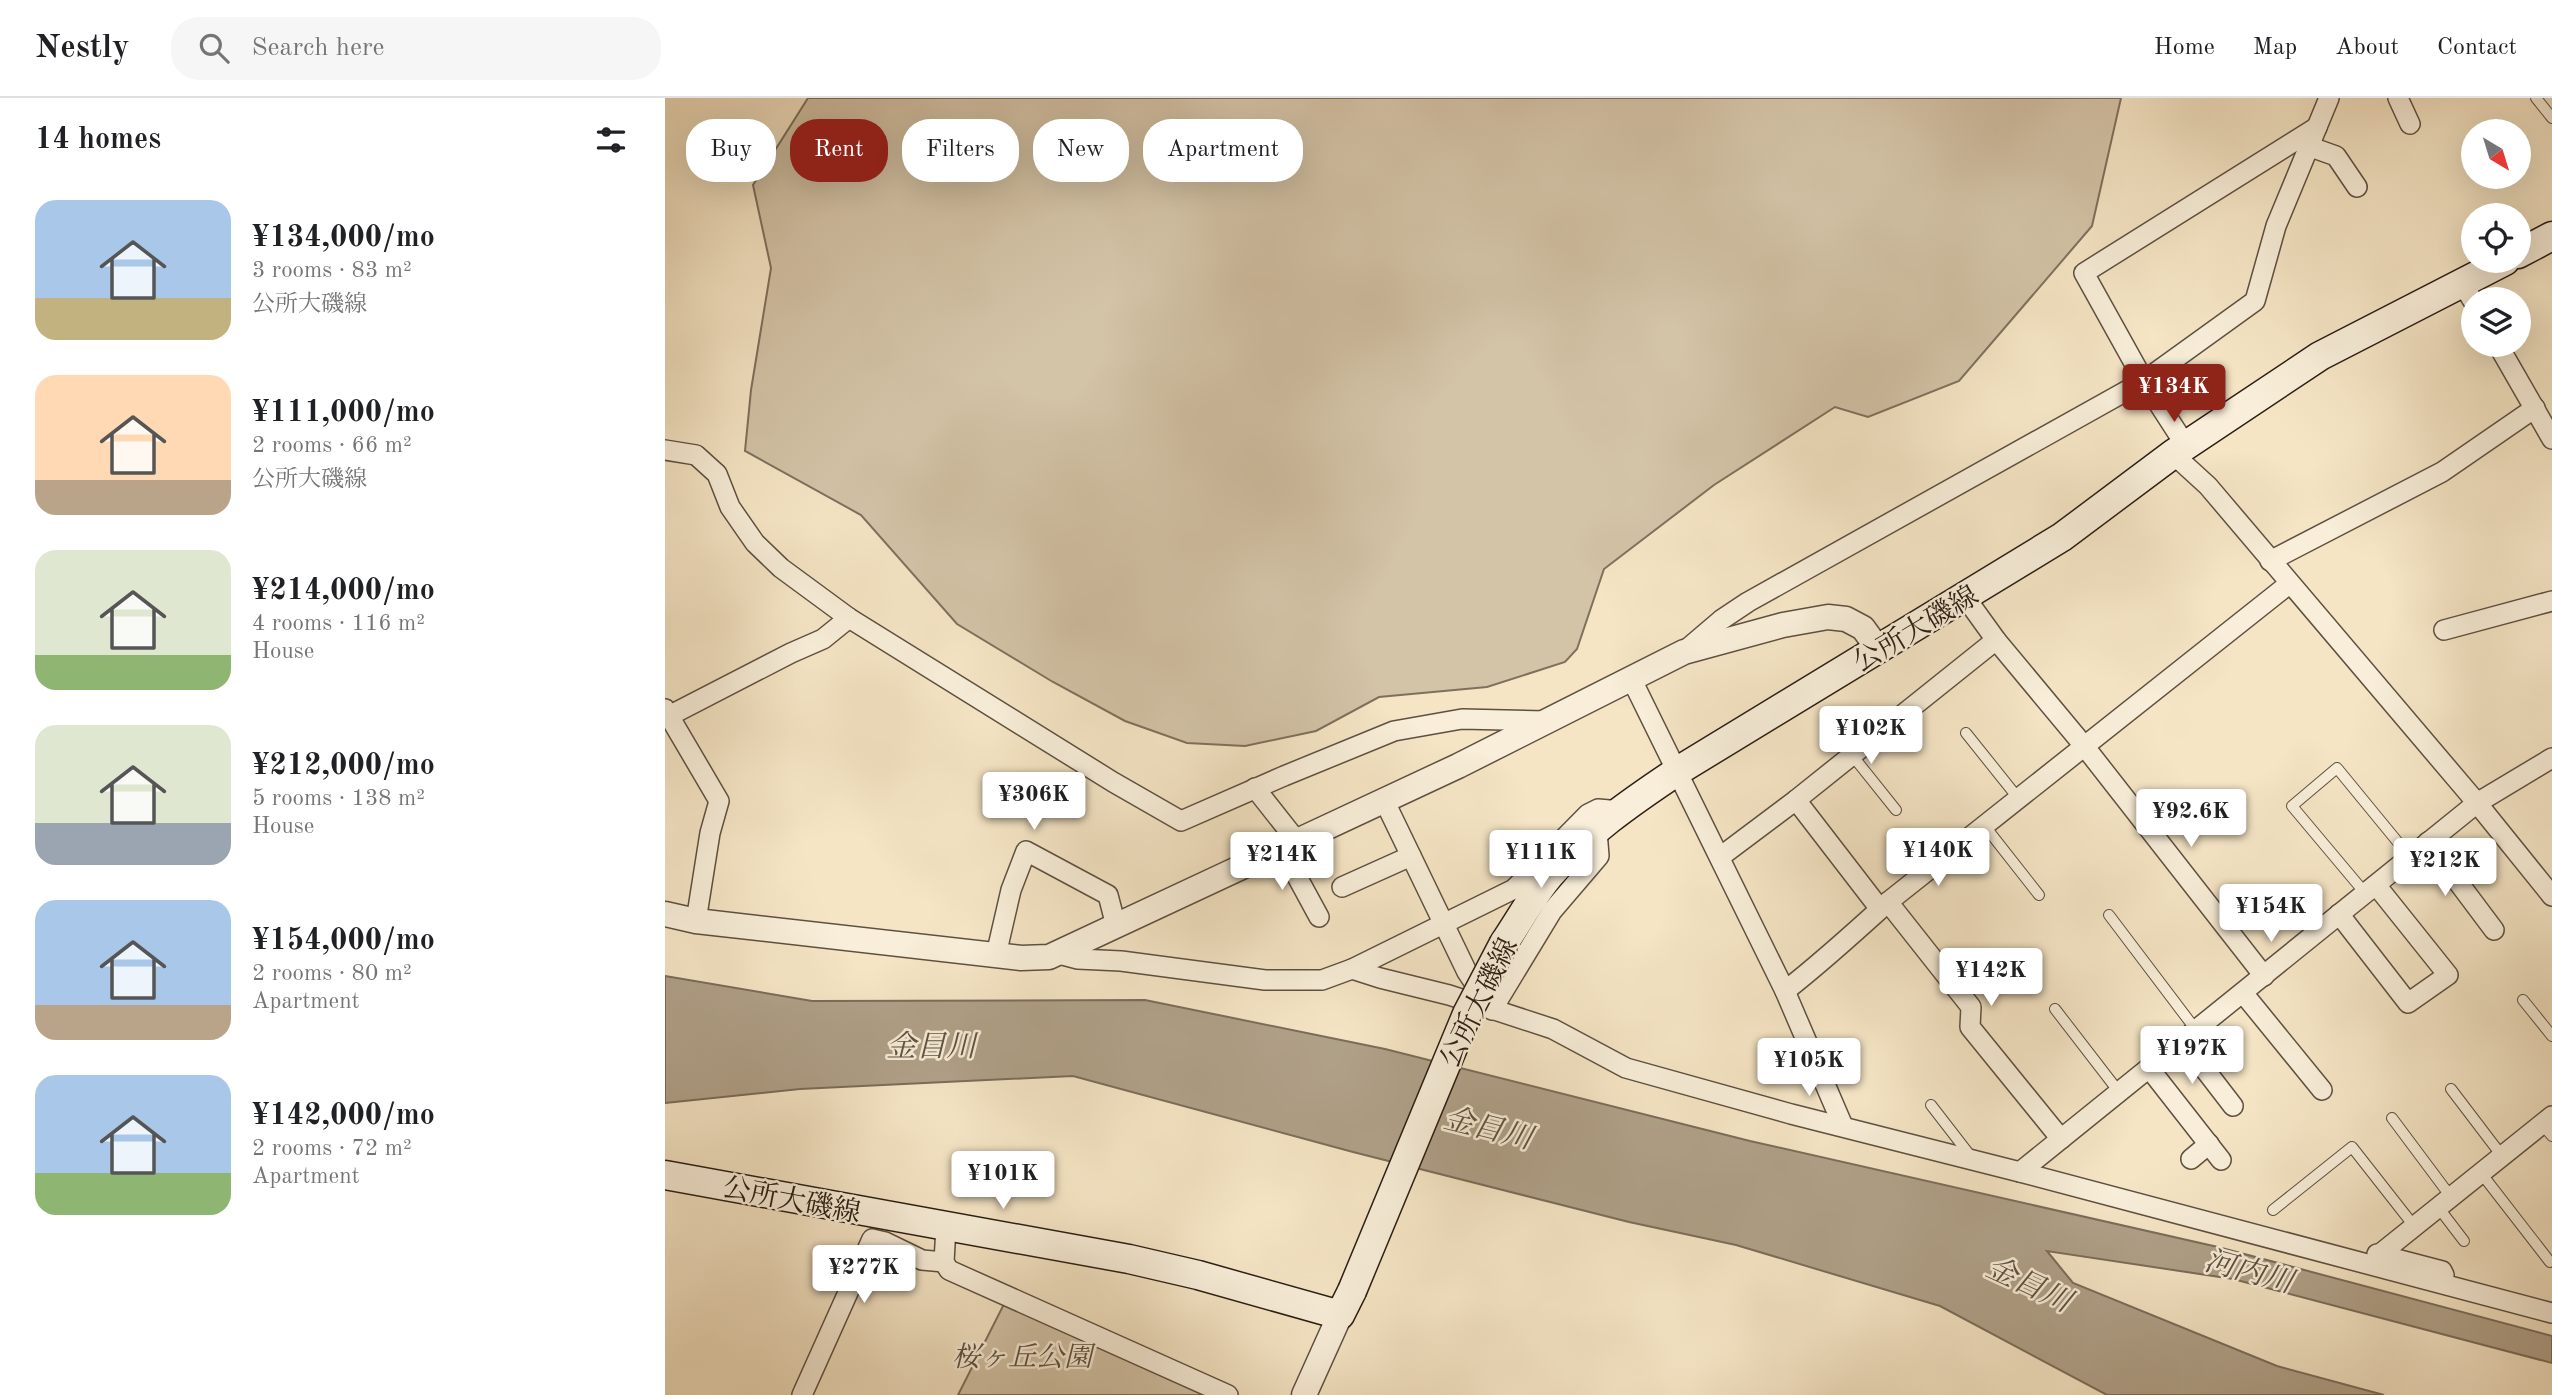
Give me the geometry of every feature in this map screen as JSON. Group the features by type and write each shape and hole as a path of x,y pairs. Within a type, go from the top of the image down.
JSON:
{"main road":[{"path":"2531,247 2552,236"},
{"name":"公所大磯線","path":"2474,287 2491,273"},
{"name":"公所大磯線","path":"665,1175 1129,1259 1346,1303 1467,1014 1504,943 1549,876 1597,831 1676,772 2062,537 2180,450 2320,356 2461,295"}],"street":[{"path":"1684,652 1721,620 1748,602 2144,381 2255,301 2276,226 2329,98"},
{"path":"2398,98 2410,124"},
{"path":"2317,127 2084,273 2180,450 2289,584 2477,803 2552,896"},
{"path":"2308,146 2336,156 2357,187"},
{"path":"2270,561 2442,472 2546,423 2505,357"},
{"path":"665,450 696,455 716,474 730,507 755,543 782,568 849,618 1113,782 1181,821 1394,732 1462,719 1545,721"},
{"path":"1784,991 1834,953 1884,906 1984,825 2289,584"},
{"path":"1965,597 1996,640 2085,747 2264,976"},
{"path":"2444,630 2552,601"},
{"path":"665,914 696,920 1030,959 1059,954 1458,766 1684,652 1783,625 1828,617 1846,619 1863,628 1879,650"},
{"path":"696,920 710,833 719,801 666,715 823,639 849,618"},
{"path":"1720,857 1796,800 1996,640"},
{"path":"1631,678 1784,991 1843,1126"},
{"path":"2019,1171 2477,803 2552,758"},
{"path":"1255,788 1288,844 1319,917"},
{"path":"1384,800 1467,972 1492,1010"},
{"path":"1796,800 1971,1007 1970,1027 2061,1139"},
{"path":"1059,954 1077,959 1121,961 1265,980 1322,979 1444,925 1514,889 1588,814 1598,809 1621,811"},
{"path":"1492,1010 1552,911 1599,856 1597,831"},
{"path":"2428,842 2494,930"},
{"path":"996,955 1011,890 1027,851 1108,895 1117,926"},
{"path":"1342,887 1411,856"},
{"path":"2339,914 2408,1003 2448,975 2370,889"},
{"path":"1352,968 1380,978 1449,995 1552,1029 1626,1068 2552,1313"},
{"path":"2243,993 2322,1090"},
{"path":"2189,1036 2233,1106"},
{"path":"2149,1068 2221,1160"},
{"path":"2380,1254 2502,1156 2549,1125"},
{"path":"2191,1159 2209,1144"},
{"path":"946,1227 944,1262 949,1269 1228,1395"},
{"path":"802,1395 872,1239 922,1259 944,1262"},
{"path":"2314,1249 2333,1245 2380,1254 2442,1271 2448,1285"},
{"path":"1305,1392 1346,1303"}],"lane":[{"path":"2536,98 2552,118"},
{"path":"1966,733 2018,798"},
{"path":"1852,755 1896,810"},
{"path":"2370,889 2292,806 2337,768 2410,857"},
{"path":"1984,825 2039,895"},
{"path":"2109,915 2189,1036"},
{"path":"2523,1000 2552,1036"},
{"path":"2055,1009 2119,1092"},
{"path":"2451,1089 2502,1156"},
{"path":"1931,1105 1974,1161"},
{"path":"2392,1118 2445,1202 2464,1241"},
{"path":"2273,1210 2352,1147 2414,1226"},
{"path":"2481,1173 2550,1262"}],"green space":[{"path":"808,98 2121,98 2092,226 1959,381 1868,417 1835,407 1714,485 1604,569 1577,649 1565,662 1487,687 1379,697 1316,731 1245,746 1187,743 1125,721 1053,682 957,624 861,515 745,451 751,390 771,268 753,185 755,182 776,182 776,149 790,126 790,182 888,182 888,119 795,119"},
{"name":"桜ヶ丘公園","path":"1004,1304 1207,1395 958,1395"}],"water":[{"path":"665,976 812,1001 1145,1000 1385,1049 1750,1141 2218,1247 2552,1336 2552,1363 2233,1279 2047,1251 2073,1283 2277,1366 2384,1395 2107,1395 1940,1306 1736,1245 1629,1222 1353,1152 1073,1076 800,1089 665,1103"}],"water label":[{"name":"金目川","path":"931,1046"},
{"name":"金目川","path":"1488,1128"},
{"name":"河内川","path":"2249,1271"},
{"name":"金目川","path":"2029,1284"}]}
